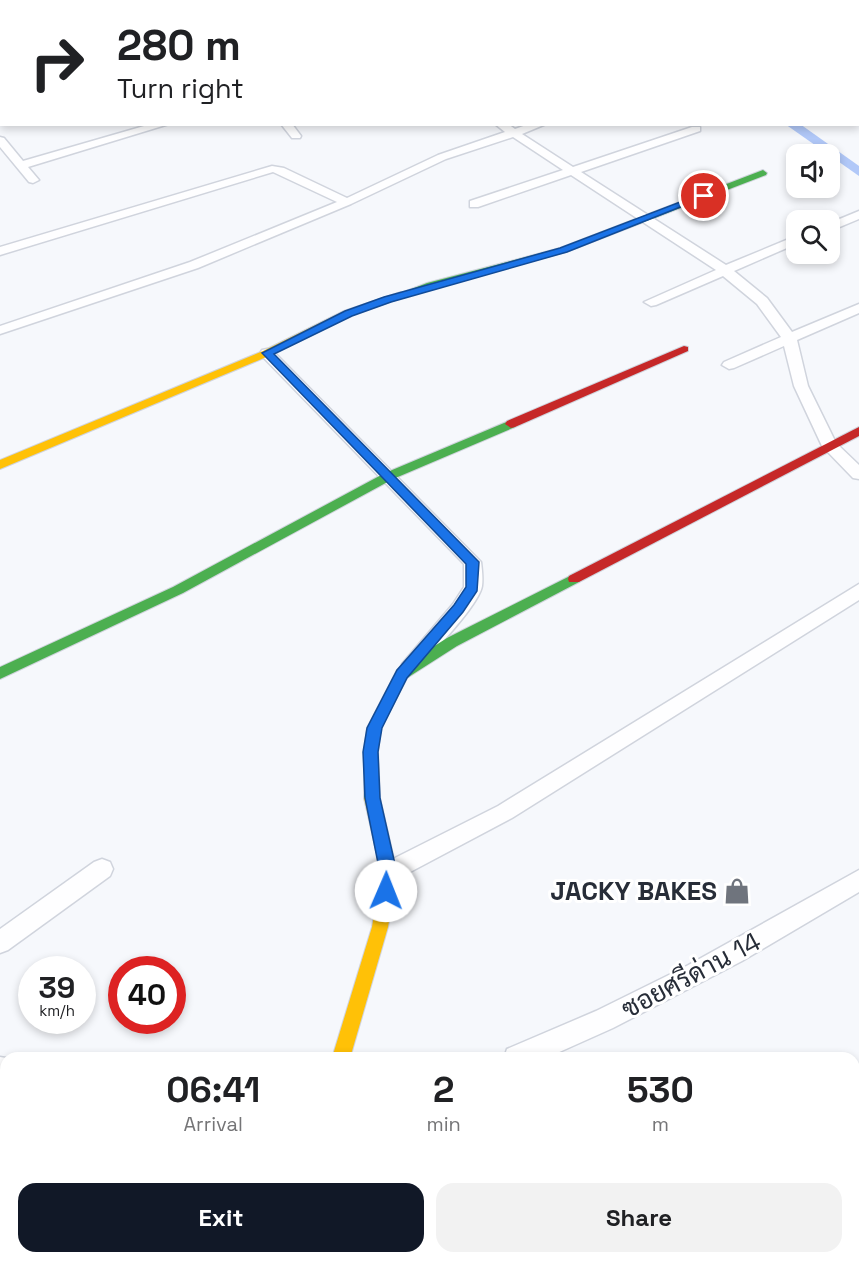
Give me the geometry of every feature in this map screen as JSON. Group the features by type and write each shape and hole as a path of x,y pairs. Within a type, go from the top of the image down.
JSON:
{"street":[{"path":"114,126 122,136"},
{"path":"21,165 157,126"},
{"path":"288,126 296,136"},
{"path":"503,126 723,269 762,301 789,338 801,386 830,446 859,474"},
{"path":"0,330 194,265 347,202 442,158 535,126"},
{"path":"474,204 696,129"},
{"path":"0,140 33,180"},
{"path":"0,251 272,169 280,170 347,202"},
{"path":"0,239 230,171"},
{"path":"0,465 267,353 348,314 387,299 563,250 763,173"},
{"path":"840,223 859,215"},
{"path":"651,302 723,269 786,244"},
{"path":"729,365 859,308"},
{"path":"0,673 178,590 389,476 684,349"},
{"path":"267,353 473,562 473,588 459,609 402,674 374,728 370,752 372,798 389,873 380,927 343,1052"},
{"path":"402,674 463,637 859,431"},
{"path":"389,873 505,812 859,591"},
{"path":"0,942 102,869"},
{"name":"ซอยศรีด่าน 14","path":"531,1052 589,1028 701,971 796,919 859,880"}],"waterway":[{"path":"794,126 859,172"}],"traffic: fast":[{"path":"401,295 430,285 563,250 763,173"},
{"path":"0,673 178,590 389,476 511,424"},
{"path":"372,798 371,752 374,728 402,674 452,642 574,579"}],"traffic: slow":[{"path":"0,465 267,353 348,313 401,295"},
{"path":"343,1052 380,927 389,872 372,798"}],"traffic: jam":[{"path":"511,424 684,349"},
{"path":"574,579 859,431"}],"place":[{"name":"JACKY BAKES","path":"737,891"}],"route":[{"path":"386,891 389,873 372,798 370,752 374,728 402,674 459,609 473,588 473,562 267,353 348,314 387,299 430,285 563,250 704,196"}]}
